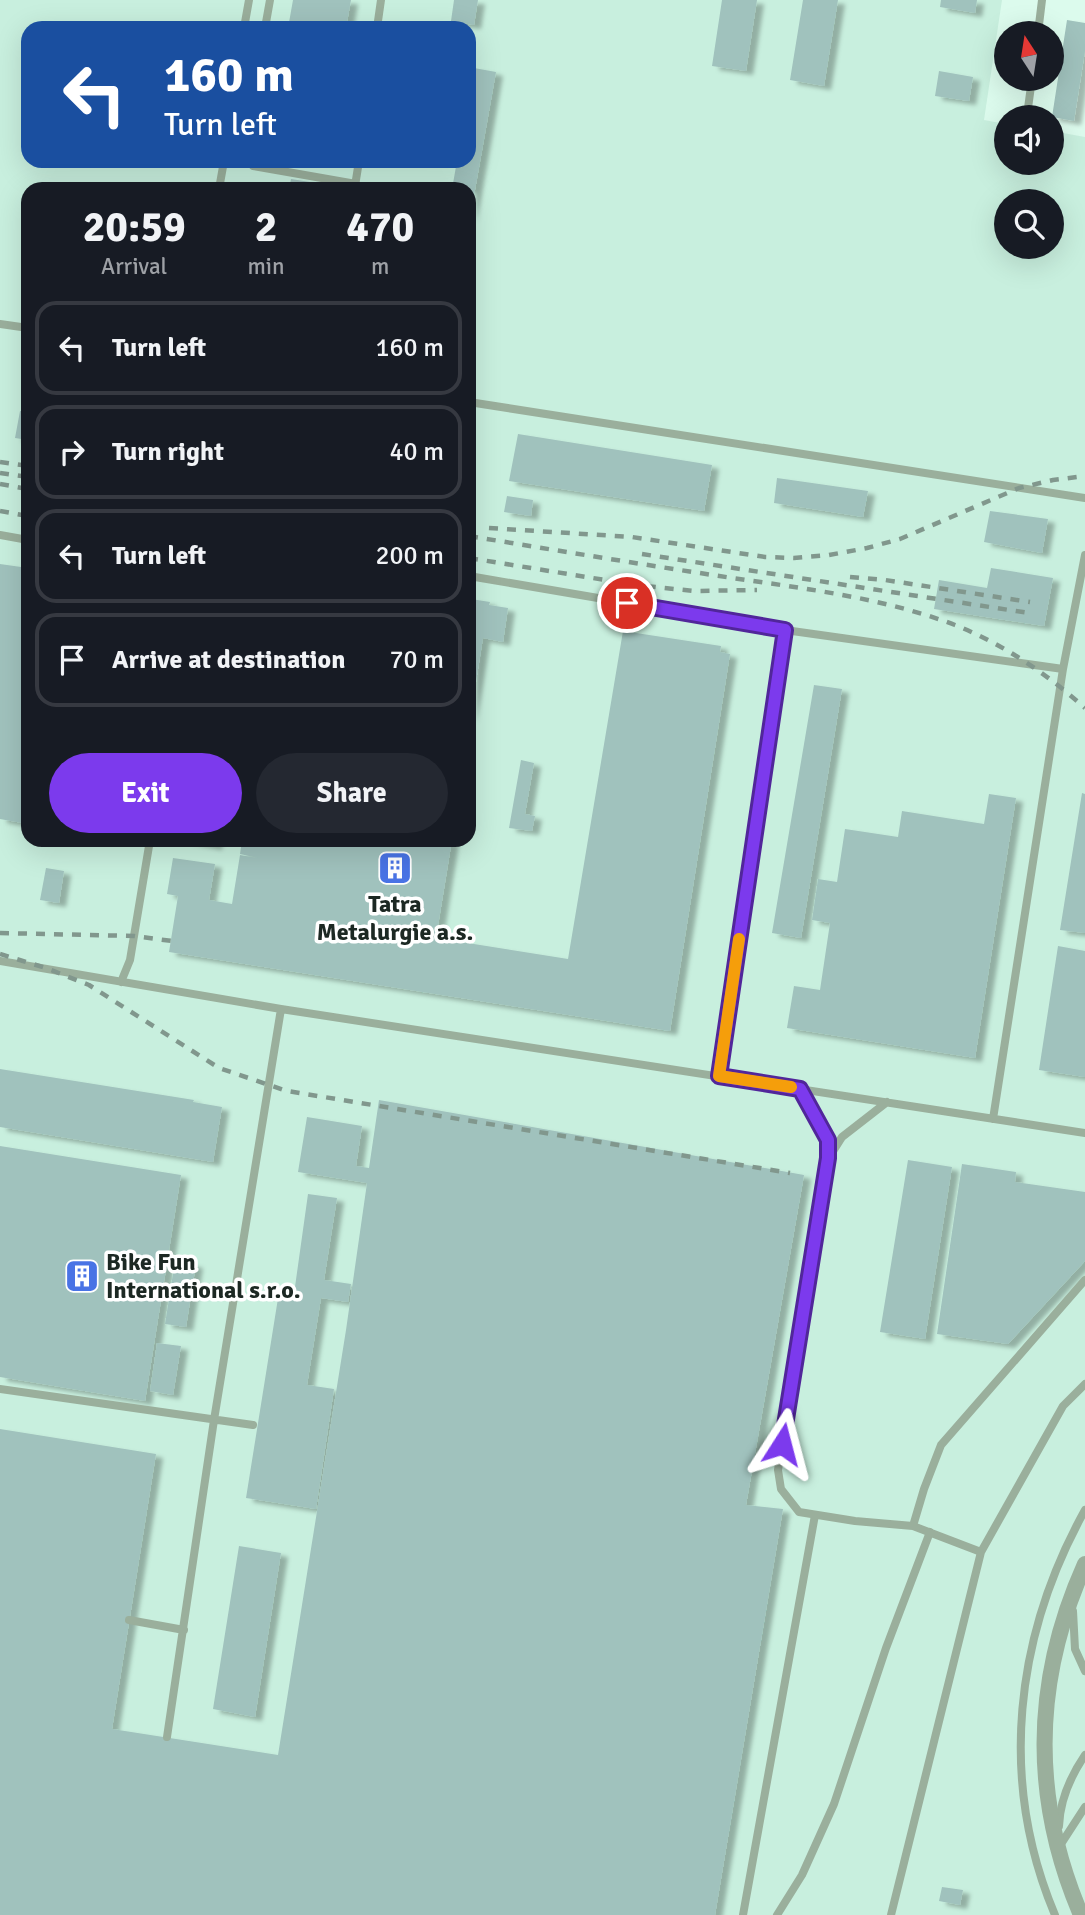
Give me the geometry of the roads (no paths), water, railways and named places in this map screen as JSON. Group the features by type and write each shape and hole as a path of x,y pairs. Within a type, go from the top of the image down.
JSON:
{"street":[{"path":"1081,1915 1058,1850 1046,1799 1043,1748 1046,1695 1057,1644 1073,1590 1085,1564"}],"lane":[{"path":"245,21 248,0"},
{"path":"266,21 270,0"},
{"path":"378,21 381,0"},
{"path":"1039,21 1042,0"},
{"path":"263,168 335,182"},
{"path":"0,324 21,327"},
{"path":"476,403 1085,498"},
{"path":"0,536 21,539"},
{"path":"993,1119 1063,669 1085,555"},
{"path":"476,577 785,630 1063,669"},
{"path":"719,1076 785,630"},
{"path":"121,982 130,960 149,847"},
{"path":"0,961 281,1009 1085,1133"},
{"path":"167,1737 214,1420 281,1009"},
{"path":"800,1089 828,1140 828,1158 778,1470 781,1489 799,1512 913,1526 981,1552"},
{"path":"828,1158 842,1137 887,1102"},
{"path":"913,1526 941,1445 1085,1280"},
{"path":"891,1915 981,1552 1063,1406 1085,1384"},
{"path":"0,1389 253,1425"},
{"path":"1055,1915 1035,1856 1023,1802 1020,1748 1023,1692 1034,1638 1051,1582 1085,1510"},
{"path":"743,1915 815,1515"},
{"path":"778,1915 802,1875 834,1804 886,1648 930,1532"},
{"path":"1073,1590 1075,1650 1085,1671"},
{"path":"129,1620 184,1630"},
{"path":"1058,1850 1063,1797 1085,1755"},
{"path":"1058,1850 1085,1807"}],"railway":[{"path":"0,462 21,465"},
{"path":"0,473 21,476"},
{"path":"489,528 632,537 765,557 829,555 900,539 1019,488 1085,476"},
{"path":"0,484 21,488"},
{"path":"0,511 21,515"},
{"path":"476,537 832,593 894,606 955,625 1007,651 1040,672 1085,708"},
{"path":"642,554 1029,613"},
{"path":"476,559 636,585 694,591 757,590"},
{"path":"850,577 1030,602"},
{"path":"0,933 134,936 172,941"},
{"path":"0,954 89,985 219,1068 287,1091 790,1173"}],"place":[{"name":"Tatra Metalurgie a.s.","path":"395,868"},
{"name":"Bike Fun International s.r.o.","path":"82,1276"}]}
